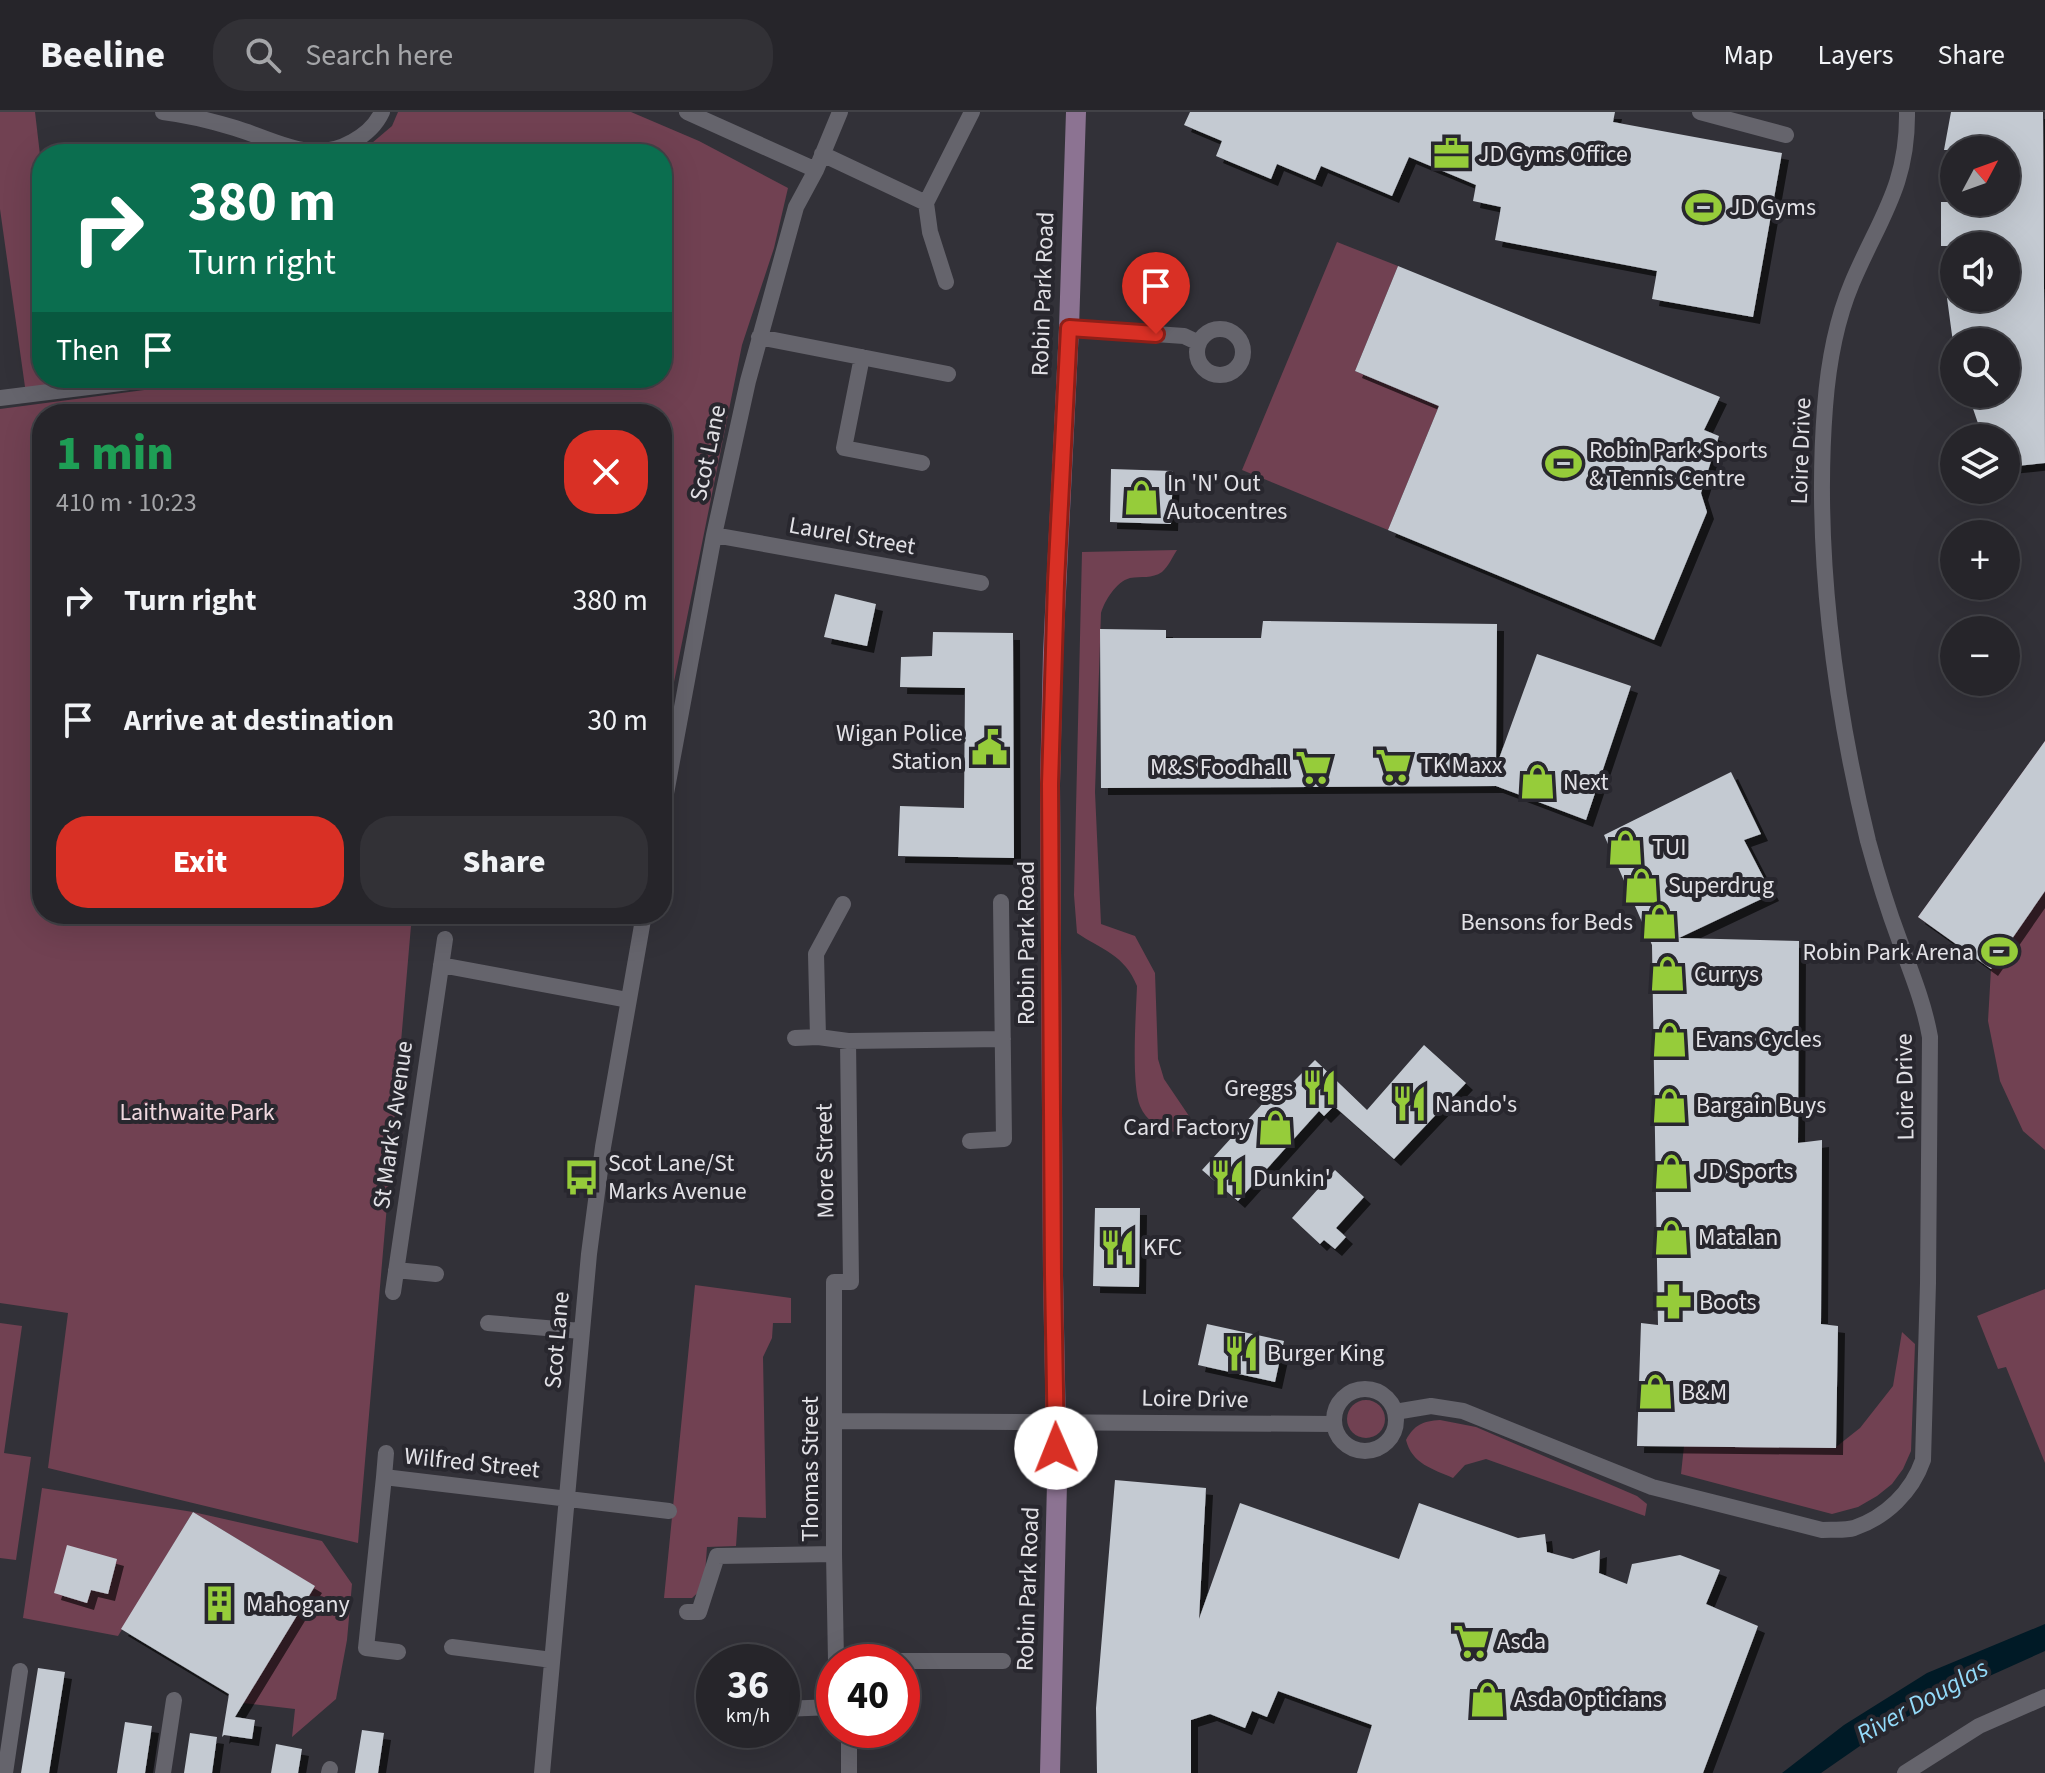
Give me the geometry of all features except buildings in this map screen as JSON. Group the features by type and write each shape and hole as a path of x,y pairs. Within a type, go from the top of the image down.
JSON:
{"street":[{"path":"163,112 207,120 258,144"},
{"path":"349,144 371,128 382,112"},
{"path":"687,112 926,203"},
{"name":"Scot Lane","path":"672,761 714,535 759,337 796,207 840,112"},
{"path":"946,282 930,232 926,203 972,112"},
{"name":"Robin Park Road","path":"1050,1773 1057,1483 1050,784 1076,112"},
{"path":"1700,112 1786,135"},
{"name":"Loire Drive","path":"1395,1412 1431,1406 1463,1411 1652,1487 1822,1530 1851,1529 1875,1518 1898,1501 1917,1479 1923,1460 1928,1292 1930,1037 1925,1011 1877,871 1853,769 1837,679 1822,520 1825,405 1833,349 1851,285 1896,189 1905,158 1907,112"},
{"path":"1069,328 1184,336 1199,343"},
{"path":"759,337 948,374"},
{"path":"862,357 844,448 922,463"},
{"path":"0,398 80,388"},
{"name":"Laurel Street","path":"714,535 981,583"},
{"path":"970,1141 1004,1139 1001,902"},
{"path":"818,1037 816,954 843,904"},
{"name":"Scot Lane","path":"542,1773 581,1331 603,1147 642,924"},
{"name":"St Mark's Avenue","path":"393,1292 445,939"},
{"path":"441,965 628,1000"},
{"path":"795,1038 848,1041 1003,1039"},
{"name":"More Street","path":"848,1041 851,1282"},
{"path":"396,1270 436,1274"},
{"name":"Thomas Street","path":"836,1644 834,1282 851,1282"},
{"path":"488,1323 581,1331"},
{"path":"1367,1388 1385,1395 1397,1422 1394,1433 1379,1448 1368,1451 1350,1447 1337,1433 1334,1424 1334,1415 1342,1399 1357,1389 1367,1388"},
{"name":"Loire Drive","path":"835,1421 1334,1424"},
{"path":"384,1477 386,1453"},
{"name":"Wilfred Street","path":"398,1652 366,1648 384,1477 669,1511"},
{"path":"687,1612 699,1612 717,1556 834,1554"},
{"path":"452,1647 552,1660"},
{"path":"920,1662 1003,1661"},
{"path":"5,1773 20,1671"},
{"path":"1905,1773 1979,1726 2045,1697"},
{"path":"163,1773 174,1700"},
{"path":"849,1748 849,1773"}],"green space":[{"path":"0,112 35,112 39,144 32,144 32,388 68,389 26,394 0,209"},
{"name":"Laithwaite Park","path":"398,112 631,112 699,141 788,188 774,248 742,345 672,692 672,404 38,404 159,388 672,388 672,144 371,144 392,126"},
{"path":"1337,242 1398,266 1355,371 1439,406 1388,530 1242,470"},
{"name":"Laithwaite Park","path":"32,405 32,924 411,924 358,1543 48,1468 68,1313 0,1303 0,409"},
{"path":"1177,550 1162,572 1120,583 1108,597 1101,613 1095,792 1101,924 1135,936 1155,973 1158,1059 1164,1079 1189,1116 1188,1124 1174,1132 1149,1120 1137,1096 1137,986 1119,960 1077,933 1074,895 1082,552"},
{"name":"Robin Park Arena","path":"2045,741 2045,1150 2023,1131 2000,1081 1988,1021 1991,969 1918,917"},
{"path":"695,1285 791,1298 791,1323 773,1323 772,1338 763,1357 766,1518 738,1517 736,1546 707,1547 704,1587 692,1598 664,1598"},
{"path":"2045,1289 2045,1463 2006,1367 1998,1369 1977,1316"},
{"path":"0,1323 22,1326 4,1453 31,1457 16,1560 0,1558"},
{"path":"1902,1332 1915,1344 1911,1451 1892,1484 1877,1496 1858,1507 1832,1514 1681,1474 1684,1446 1836,1447 1860,1428 1893,1386"},
{"path":"1366,1400 1379,1406 1385,1419 1379,1432 1366,1438 1353,1432 1347,1419 1353,1406"},
{"path":"1440,1420 1476,1427 1637,1496 1647,1504 1645,1516 1486,1459 1465,1465 1453,1478 1431,1468 1413,1455 1406,1440 1420,1425"},
{"path":"42,1488 193,1512 118,1636 23,1618"},
{"path":"193,1512 322,1541 352,1584 347,1640 336,1699 292,1737 295,1709 243,1703 314,1586"}],"water":[{"name":"River Douglas","path":"2045,1624 2045,1651 1936,1700 1870,1739 1821,1773 1782,1773 1844,1725 1927,1673"}],"place":[{"name":"JD Gyms Office","path":"1452,154"},
{"name":"JD Gyms","path":"1703,207"},
{"name":"Robin Park Sports & Tennis Centre","path":"1563,464"},
{"name":"In 'N' Out Autocentres","path":"1141,497"},
{"name":"Wigan Police Station","path":"989,747"},
{"name":"TK Maxx","path":"1394,765"},
{"name":"M&S Foodhall","path":"1314,767"},
{"name":"Next","path":"1537,782"},
{"name":"TUI","path":"1626,847"},
{"name":"Superdrug","path":"1642,885"},
{"name":"Bensons for Beds","path":"1659,922"},
{"name":"Robin Park Arena","path":"2000,952"},
{"name":"Currys","path":"1668,974"},
{"name":"Evans Cycles","path":"1669,1039"},
{"name":"Greggs","path":"1319,1088"},
{"name":"Nando's","path":"1409,1104"},
{"name":"Bargain Buys","path":"1670,1105"},
{"name":"Card Factory","path":"1276,1127"},
{"name":"JD Sports","path":"1671,1171"},
{"name":"Scot Lane/St Marks Avenue","path":"582,1177"},
{"name":"Dunkin'","path":"1227,1178"},
{"name":"Matalan","path":"1672,1237"},
{"name":"KFC","path":"1117,1247"},
{"name":"Boots","path":"1673,1302"},
{"name":"Burger King","path":"1241,1353"},
{"name":"B&M","path":"1655,1392"},
{"name":"Mahogany","path":"220,1604"},
{"name":"Asda","path":"1471,1641"},
{"name":"Asda Opticians","path":"1488,1699"}],"route":[{"path":"1056,1448 1050,784 1053,653 1069,328 1156,334"}]}
